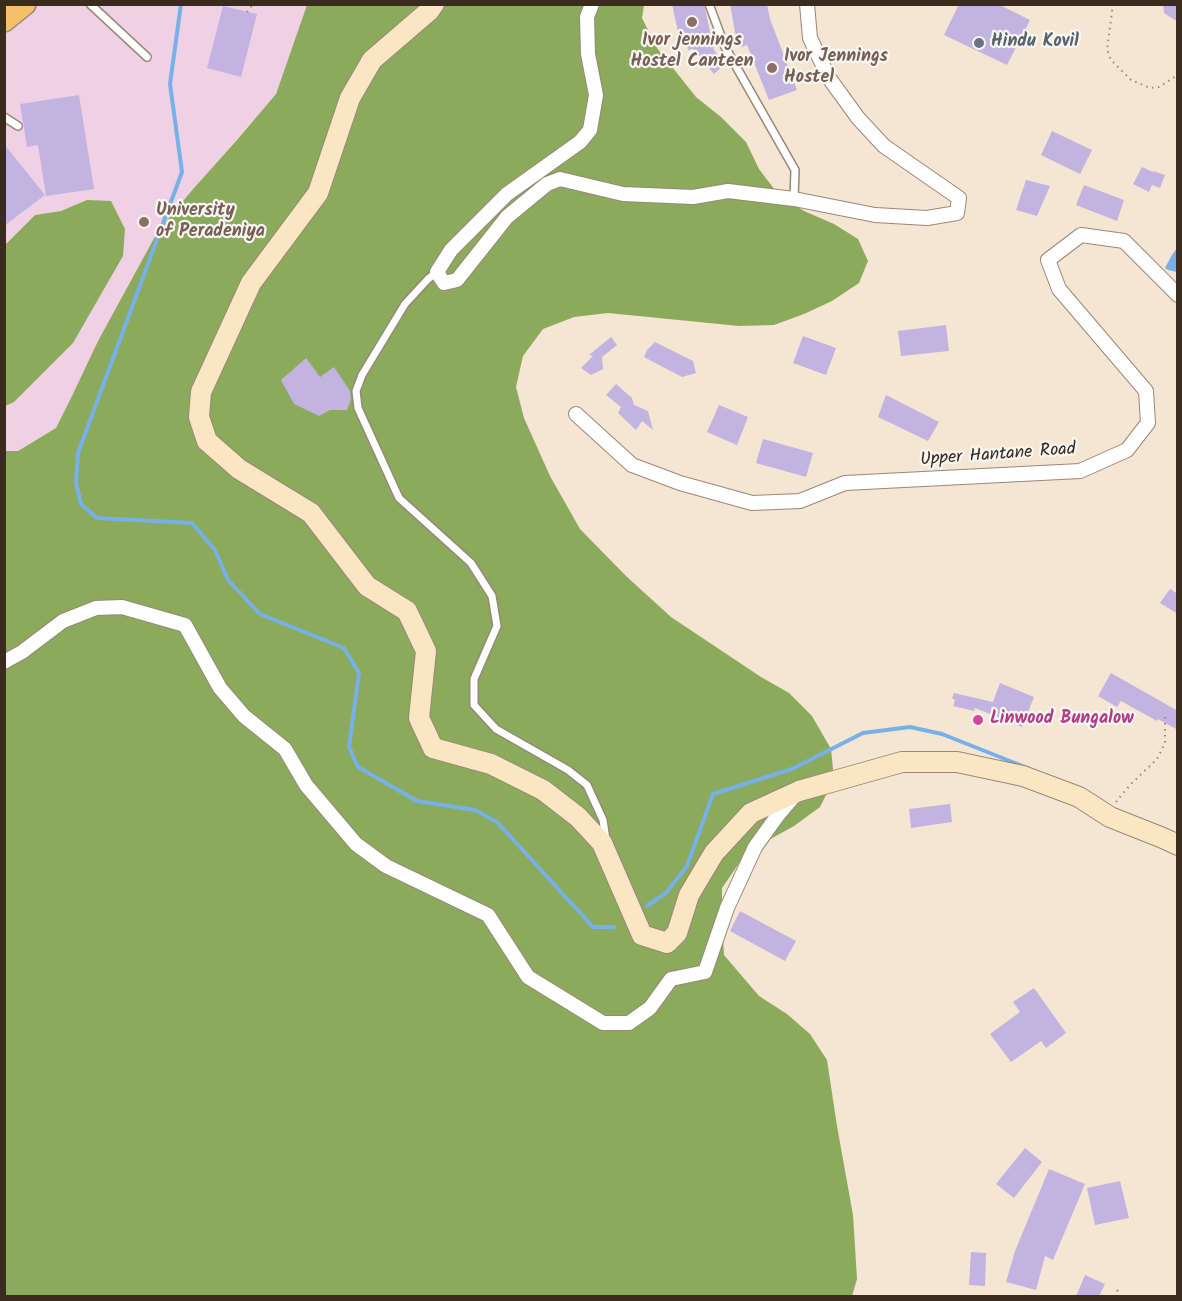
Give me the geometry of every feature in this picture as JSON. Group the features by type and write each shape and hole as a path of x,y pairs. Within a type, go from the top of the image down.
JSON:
{"main road":[{"path":"4,21 25,4"}],"street":[{"path":"434,4 429,11 372,60 350,98 318,193 251,283 201,392 199,417 207,441 239,469 311,513 367,586 407,611 426,651 419,718 433,748 491,764 543,790 578,817 602,843 642,935 667,944 676,933 689,895 714,854 751,813 799,791 903,762 957,762 1023,776 1080,797 1110,817 1178,846"},
{"path":"591,4 587,17 588,54 596,95 590,130 580,142 507,194 451,250 437,272 444,283 457,280 507,217 547,184 560,179 623,194 693,196 728,191 794,199 876,215 927,218 957,213 959,198 884,146 858,118 829,78 810,38 807,4"},
{"name":"Upper Hantane Road","path":"576,414 632,465 680,483 752,503 800,501 845,483 1080,471 1127,450 1148,423 1146,391 1059,289 1048,260 1081,235 1124,241 1178,295"},
{"path":"4,662 22,652 63,621 96,608 122,607 185,625 220,688 244,716 285,749 306,785 356,844 386,866 488,915 528,977 603,1023 629,1023 650,1008 670,979 705,972 727,908 755,847 799,791"}],"lane":[{"path":"90,4 147,57"},
{"path":"709,4 725,47 795,170 794,199"},
{"path":"4,117 18,126"},
{"path":"437,272 405,304 362,375 356,391 358,408 399,498 471,563 492,596 497,626 474,679 474,705 496,729 568,770 587,785 603,820 609,861"}],"path":[{"path":"247,12 253,4"},
{"path":"1113,4 1107,50 1110,60 1131,80 1150,88 1159,87 1178,75"},
{"path":"1119,798 1157,759 1165,743 1165,716"},
{"path":"1117,1290 1120,1296"}],"shaded area":[{"name":"University of Peradeniya","path":"5,5 307,5 276,94 158,231 98,341 56,428 18,451 5,451 5,406 14,402 73,343 87,200 61,211 35,215 5,245"}],"green space":[{"path":"307,5 644,5 642,18 657,48 696,97 721,117 746,142 759,169 778,194 804,211 834,224 858,239 868,261 859,283 832,301 774,325 739,326 608,313 574,317 543,329 523,356 516,387 524,418 550,476 580,529 626,576 671,617 789,693 812,716 831,749 834,779 820,807 794,826 765,842 740,862 722,888 722,920 724,955 759,996 787,1014 810,1034 827,1060 853,1215 857,1279 852,1296 5,1296 5,451 18,451 56,428 98,341 158,231 276,94"},
{"path":"87,200 111,201 125,229 123,256 73,343 14,402 5,406 5,245 35,215 61,211"}],"water":[{"path":"1177,248 1177,272 1165,268"}],"building":[{"name":"Ivor jennings Hostel Canteen","path":"672,4 704,4 714,50 725,64 714,74 693,49 688,50 686,40 680,41"},
{"name":"Ivor Jennings Hostel","path":"730,4 767,4 770,19 797,90 769,100 747,45 741,47 735,32"},
{"path":"959,4 998,4 1030,20 1007,65 944,35"},
{"path":"1163,4 1176,4 1178,22 1164,13"},
{"path":"223,6 257,14 241,77 207,68"},
{"path":"79,95 94,189 46,196 38,145 27,147 20,104"},
{"path":"1052,131 1092,150 1080,174 1041,155"},
{"path":"4,144 45,195 4,226"},
{"path":"1142,167 1165,175 1160,188 1152,185 1149,192 1133,184"},
{"path":"1026,180 1050,186 1037,216 1016,210"},
{"path":"1084,185 1124,200 1117,221 1076,205"},
{"path":"946,325 949,351 901,356 898,331"},
{"path":"803,336 836,348 826,375 793,363"},
{"path":"611,337 617,345 602,357 603,369 591,375 581,368 593,356 589,355"},
{"path":"655,342 693,361 696,373 682,377 644,357"},
{"path":"306,358 320,377 334,367 350,391 351,399 347,410 330,410 319,416 294,404 281,380"},
{"path":"616,384 632,398 634,405 648,411 653,430 642,421 636,430 618,413 621,407 606,395"},
{"path":"886,395 939,422 928,441 878,417"},
{"path":"719,405 748,417 737,445 707,432"},
{"path":"763,439 813,453 806,477 756,463"},
{"path":"1170,589 1178,594 1178,614 1160,603"},
{"path":"1111,673 1178,711 1178,730 1121,701 1117,707 1098,696"},
{"path":"1000,683 1034,697 1022,727 975,708 974,711 953,706 954,693 993,702"},
{"path":"950,804 952,822 911,828 909,809"},
{"path":"740,911 796,941 785,961 730,931"},
{"path":"1034,988 1066,1033 1046,1048 1041,1041 1011,1062 990,1034 1020,1012 1013,1002"},
{"path":"1025,1148 1042,1162 1014,1198 996,1184"},
{"path":"1049,1169 1085,1184 1053,1260 1045,1256 1036,1290 1006,1282 1015,1251"},
{"path":"1120,1181 1129,1218 1095,1225 1087,1188"},
{"path":"971,1252 986,1253 985,1286 969,1285"},
{"path":"1085,1275 1105,1284 1099,1296 1076,1296"}],"waterway":[{"path":"181,4 170,84 182,172 78,453 76,483 81,504 97,518 192,523 215,550 228,580 260,614 344,648 359,673 349,747 358,767 417,801 475,810 497,822 593,927 614,927"},
{"path":"647,906 666,893 687,866 713,794 792,769 863,733 910,727 942,734 1030,769"}],"place":[{"name":"Ivor jennings Hostel Canteen","path":"692,22"},
{"name":"Hindu Kovil","path":"979,43"},
{"name":"Ivor Jennings Hostel","path":"772,68"},
{"name":"University of Peradeniya","path":"144,222"},
{"name":"Linwood Bungalow","path":"978,720"}]}
